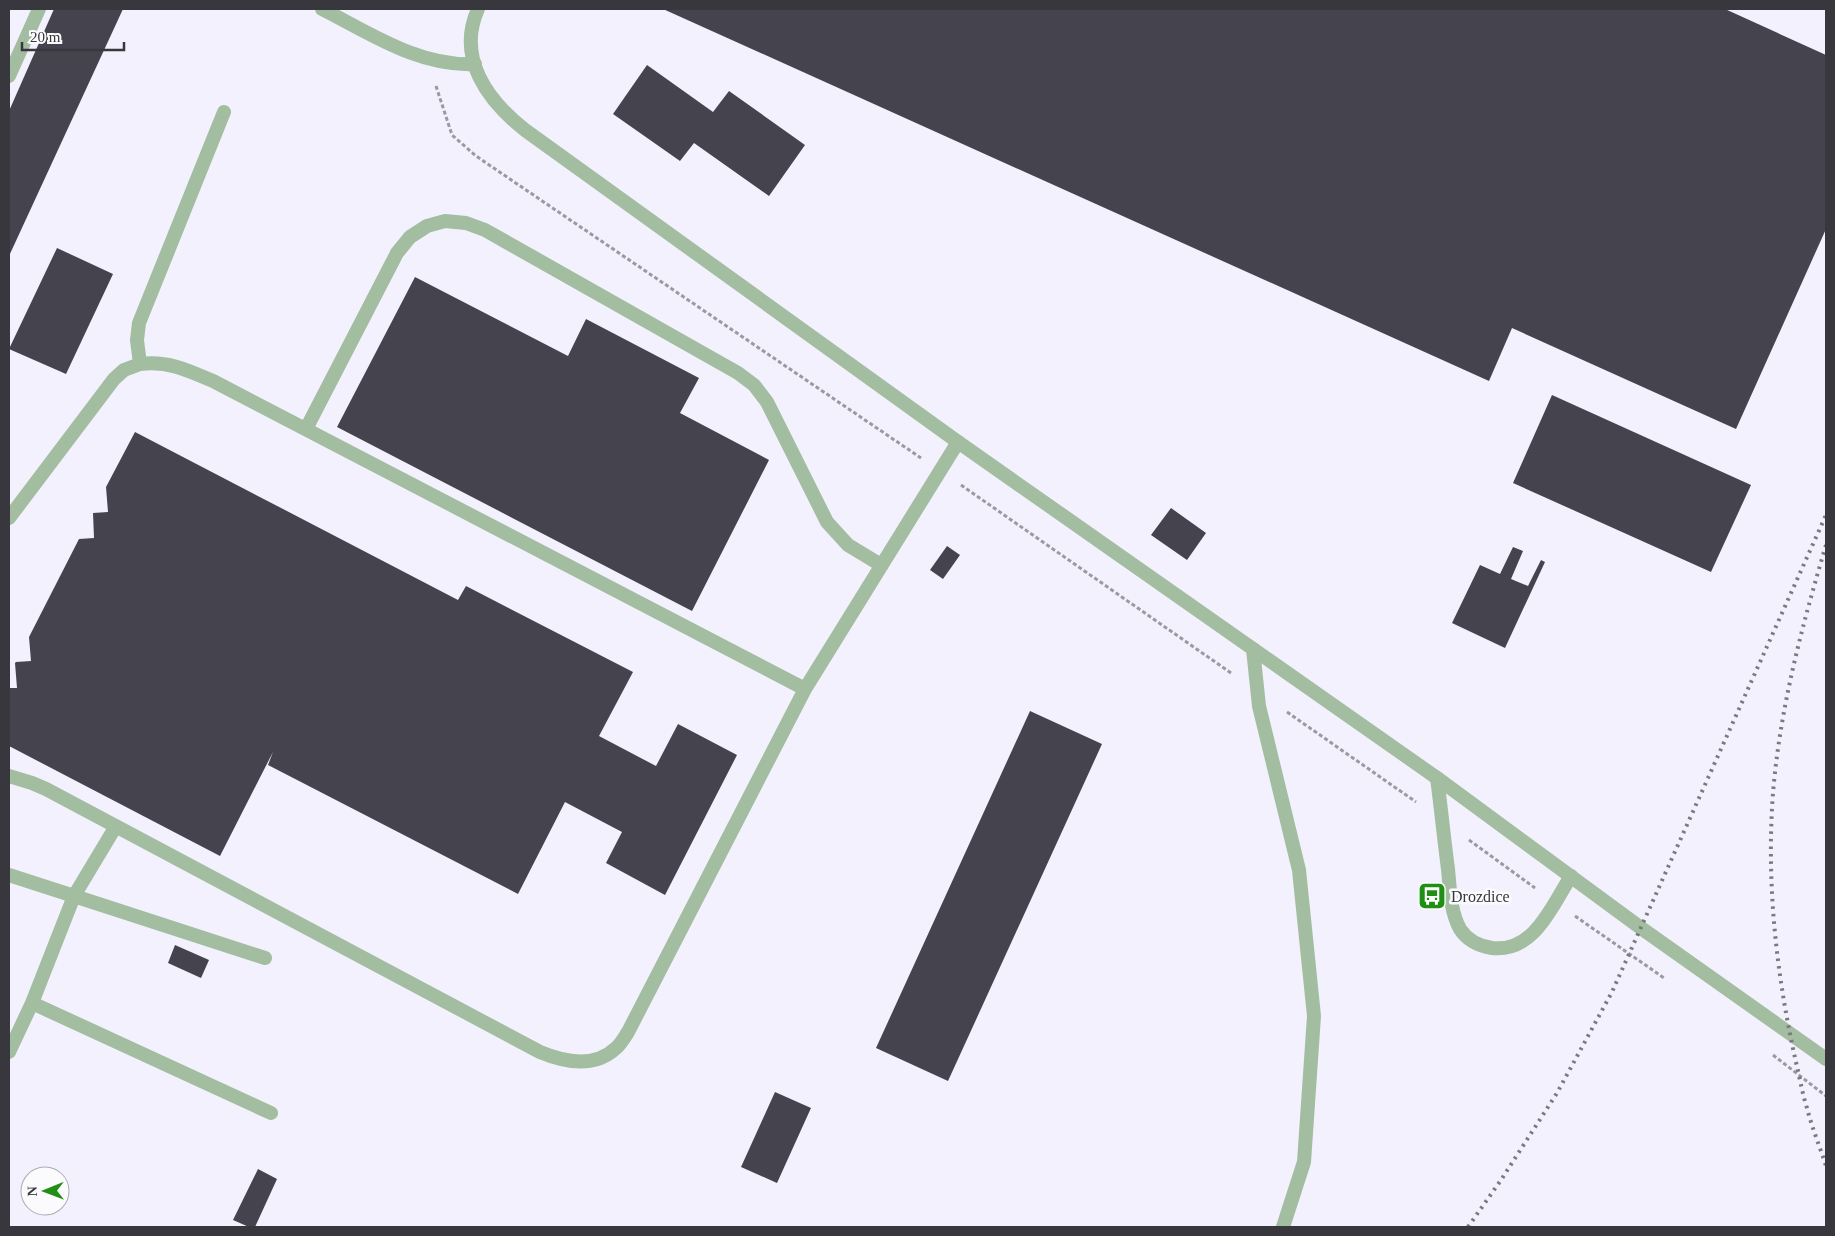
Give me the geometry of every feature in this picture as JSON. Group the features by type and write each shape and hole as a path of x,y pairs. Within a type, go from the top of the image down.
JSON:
{"street":[{"path":"9,76 39,9"},
{"path":"322,9 408,52 427,59 458,65 475,64"},
{"path":"477,10 472,27 471,44 475,64 482,84 508,117 958,442 1437,778 1826,1060"},
{"path":"140,364 137,340 139,323 224,112"},
{"path":"306,429 397,253 410,237 427,226 445,221 466,222 493,235 738,373 754,385 767,402 827,522 848,545 881,565"},
{"path":"9,518 114,379 124,370 152,362 179,366 215,382 805,689"},
{"path":"9,776 46,789 540,1052 561,1060 592,1061 607,1056 617,1048 628,1032 805,689 958,442"},
{"path":"1253,649 1259,706 1299,870 1314,1016 1304,1162 1283,1227"},
{"path":"1437,778 1452,902 1460,929 1475,943 1496,948 1508,948 1519,945 1537,929 1571,876"},
{"path":"9,1052 32,1003 74,896 116,826"},
{"path":"9,875 265,958"},
{"path":"32,1003 271,1113"}],"path":[{"path":"427,59 452,135 476,156 940,470 1668,980"},
{"path":"1772,1054 1826,1096"}],"shaded area":[{"path":"9,9 1826,9 1826,1227 9,1227"}],"building":[{"path":"54,9 123,9 9,256 9,111"},
{"path":"663,9 1725,9 1826,55 1826,229 1736,429 1512,328 1489,381"},
{"path":"647,65 713,112 729,91 805,145 769,196 694,143 680,161 613,114"},
{"path":"57,248 113,274 66,374 9,349"},
{"path":"415,277 568,356 586,319 699,378 680,413 769,460 692,611 337,427"},
{"path":"1552,395 1751,485 1711,572 1513,483"},
{"path":"135,432 458,600 466,586 633,672 599,736 656,766 678,724 737,755 665,895 606,863 622,832 565,802 518,894 268,765 273,752 220,856 9,746 9,688 17,688 15,663 31,661 29,637 79,539 94,538 93,513 108,512 106,487"},
{"path":"1171,508 1206,533 1187,560 1151,535"},
{"path":"947,546 960,555 943,579 930,570"},
{"path":"1513,547 1523,551 1511,579 1528,586 1541,560 1545,562 1505,648 1452,623 1480,565 1500,574"},
{"path":"1030,711 1102,744 948,1081 876,1048"},
{"path":"175,945 209,960 201,978 168,963"},
{"path":"775,1092 811,1108 777,1183 741,1167"},
{"path":"258,1169 277,1179 255,1227 249,1227 233,1220"}],"railway":[{"path":"1468,1227 1557,1093 1612,992 1826,515"},
{"path":"1826,545 1793,668 1776,761 1771,828 1772,898 1784,1003 1804,1099 1826,1166"}],"place":[{"name":"Drozdice","path":"1432,896"}]}
